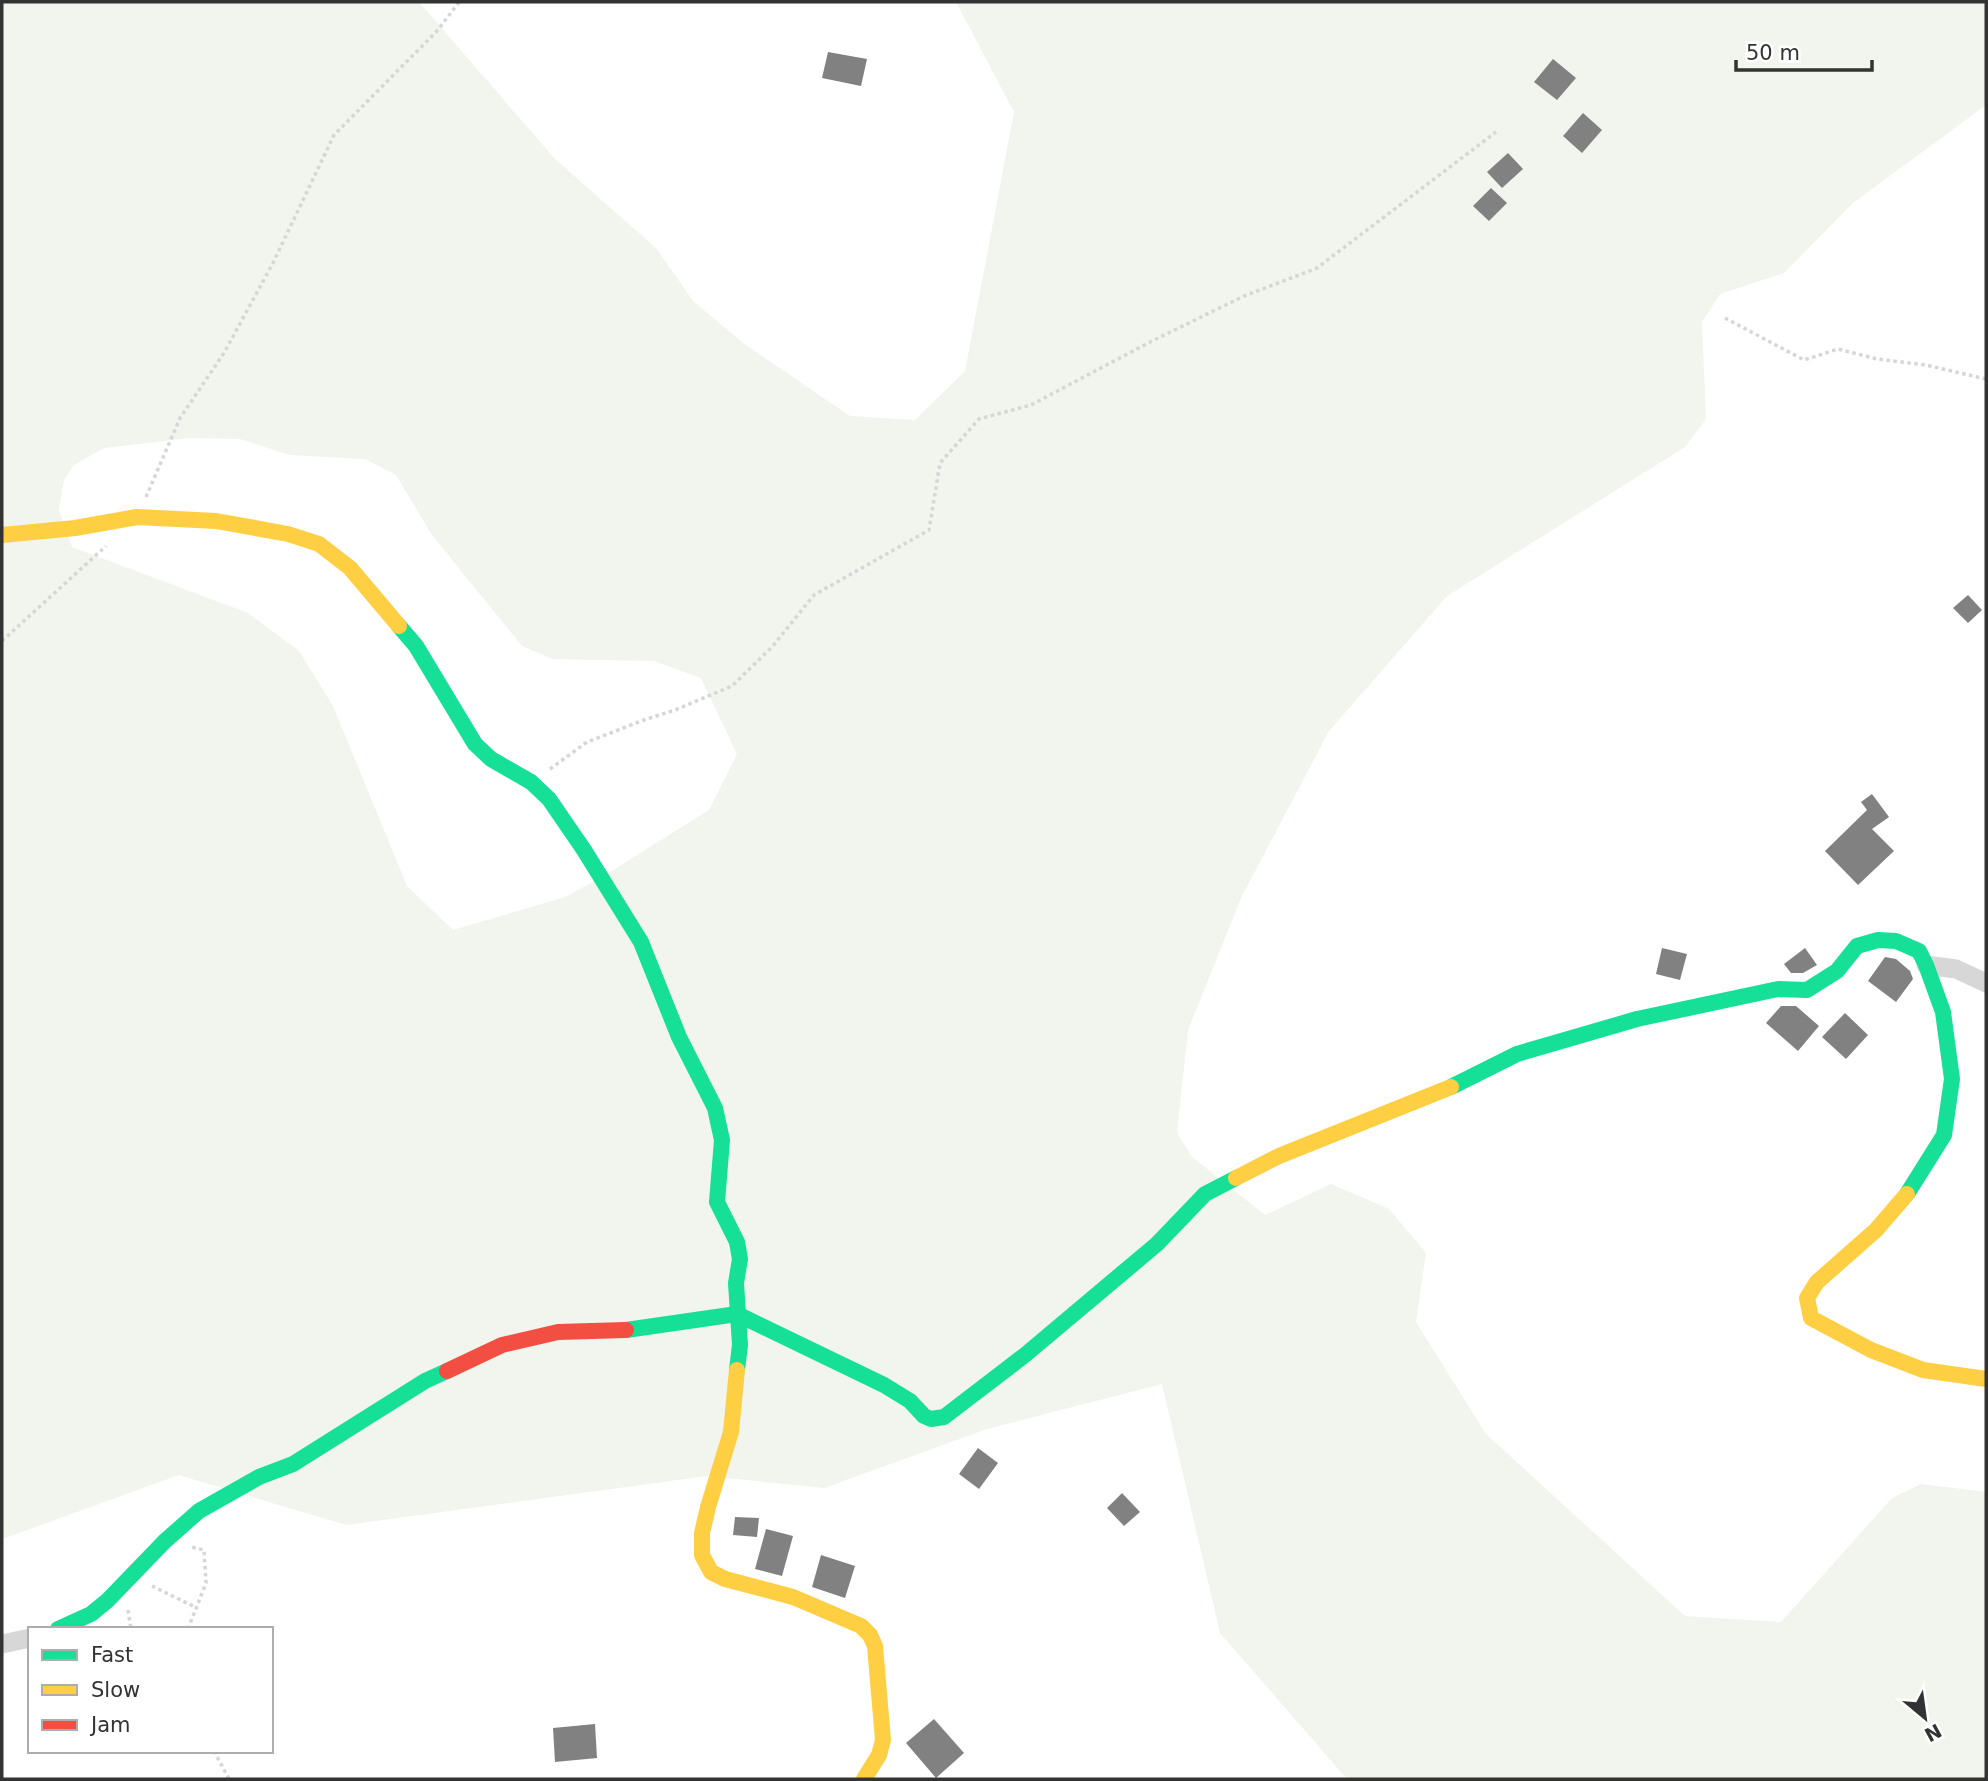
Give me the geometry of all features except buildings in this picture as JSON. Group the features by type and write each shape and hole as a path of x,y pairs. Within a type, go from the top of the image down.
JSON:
{"street":[{"path":"2,535 75,528 137,517 216,522 288,534 319,544 350,568 416,646 455,706 475,744 491,759 531,782 548,799 584,850 641,942 679,1037 715,1108 722,1140 717,1202 720,1213 737,1242 740,1258 736,1283 740,1345 731,1432 708,1507 702,1533 702,1555 711,1572 718,1576 793,1597 861,1626 870,1635 875,1646 883,1740 879,1755 864,1779"},
{"path":"62,1627 90,1614 122,1588 165,1541 199,1511 260,1477 293,1464 425,1381 502,1345 558,1332 625,1329 737,1314 884,1385 910,1401 924,1416 931,1419 944,1416 1025,1355 1147,1252 1205,1194 1279,1156 1451,1087 1517,1055 1637,1020 1778,989 1807,990 1837,971 1857,946 1878,940 1896,941 1919,951 1943,1013 1952,1079 1944,1135 1910,1191 1876,1230 1817,1282 1807,1298 1811,1318 1871,1350 1923,1370 1986,1379"},
{"path":"1926,965 1956,969 1986,983"},
{"path":"2,1644 28,1638"}],"path":[{"path":"137,517 180,418 231,342 273,263 334,135 437,31 459,2"},
{"path":"531,782 587,742 676,710 732,686 772,647 814,595 929,530 940,463 979,419 1031,405 1244,296 1317,268 1496,132"},
{"path":"1725,318 1804,360 1838,349 1986,379"},
{"path":"2,641 108,544"},
{"path":"165,1541 204,1550 206,1583 189,1627"},
{"path":"122,1588 156,1586 195,1606"},
{"path":"215,1753 229,1779"}],"shaded area":[{"path":"2,2 419,2 556,160 656,248 693,301 743,343 850,416 915,420 965,371 1014,112 956,2 1986,2 1986,105 1853,203 1784,273 1720,294 1702,322 1706,419 1685,447 1447,596 1329,731 1241,898 1188,1030 1177,1133 1192,1157 1265,1215 1331,1184 1389,1209 1426,1253 1416,1322 1486,1434 1685,1616 1781,1622 1892,1498 1921,1484 1986,1492 1986,1779 1347,1779 1220,1633 1162,1384 987,1429 824,1488 707,1476 346,1525 179,1475 2,1539","holes":["189,438 240,439 290,455 365,459 396,475 432,535 522,646 553,659 654,661 701,678 737,754 709,810 565,897 453,930 407,886 333,706 299,651 248,613 72,547 59,510 64,480 74,465 104,448"]}],"traffic: fast":[{"path":"399,626 416,646 475,744 491,759 531,782 549,799 641,942 679,1037 715,1108 722,1140 717,1202 737,1242 740,1259 736,1283 740,1345 737,1370"},
{"path":"1451,1087 1517,1054 1637,1019 1778,989 1807,990 1837,971 1857,946 1878,940 1896,941 1919,951 1926,965 1943,1012 1952,1079 1944,1135 1907,1194"},
{"path":"626,1330 737,1314 884,1385 910,1401 924,1416 931,1419 944,1417 1025,1355 1157,1244 1205,1194 1236,1178"},
{"path":"62,1627 91,1614 107,1601 165,1541 199,1511 259,1477 293,1464 425,1381 447,1371"}],"traffic: slow":[{"path":"2,535 75,528 137,517 216,521 288,534 319,544 350,568 399,626"},
{"path":"1236,1178 1279,1156 1451,1087"},
{"path":"1907,1194 1876,1230 1817,1282 1807,1298 1811,1318 1871,1350 1923,1370 1986,1379"},
{"path":"737,1370 731,1432 708,1507 702,1533 702,1555 711,1572 725,1579 793,1597 861,1626 870,1635 875,1646 883,1740 879,1755 864,1779"}],"traffic: jam":[{"path":"447,1371 502,1345 558,1332 626,1330"}]}
